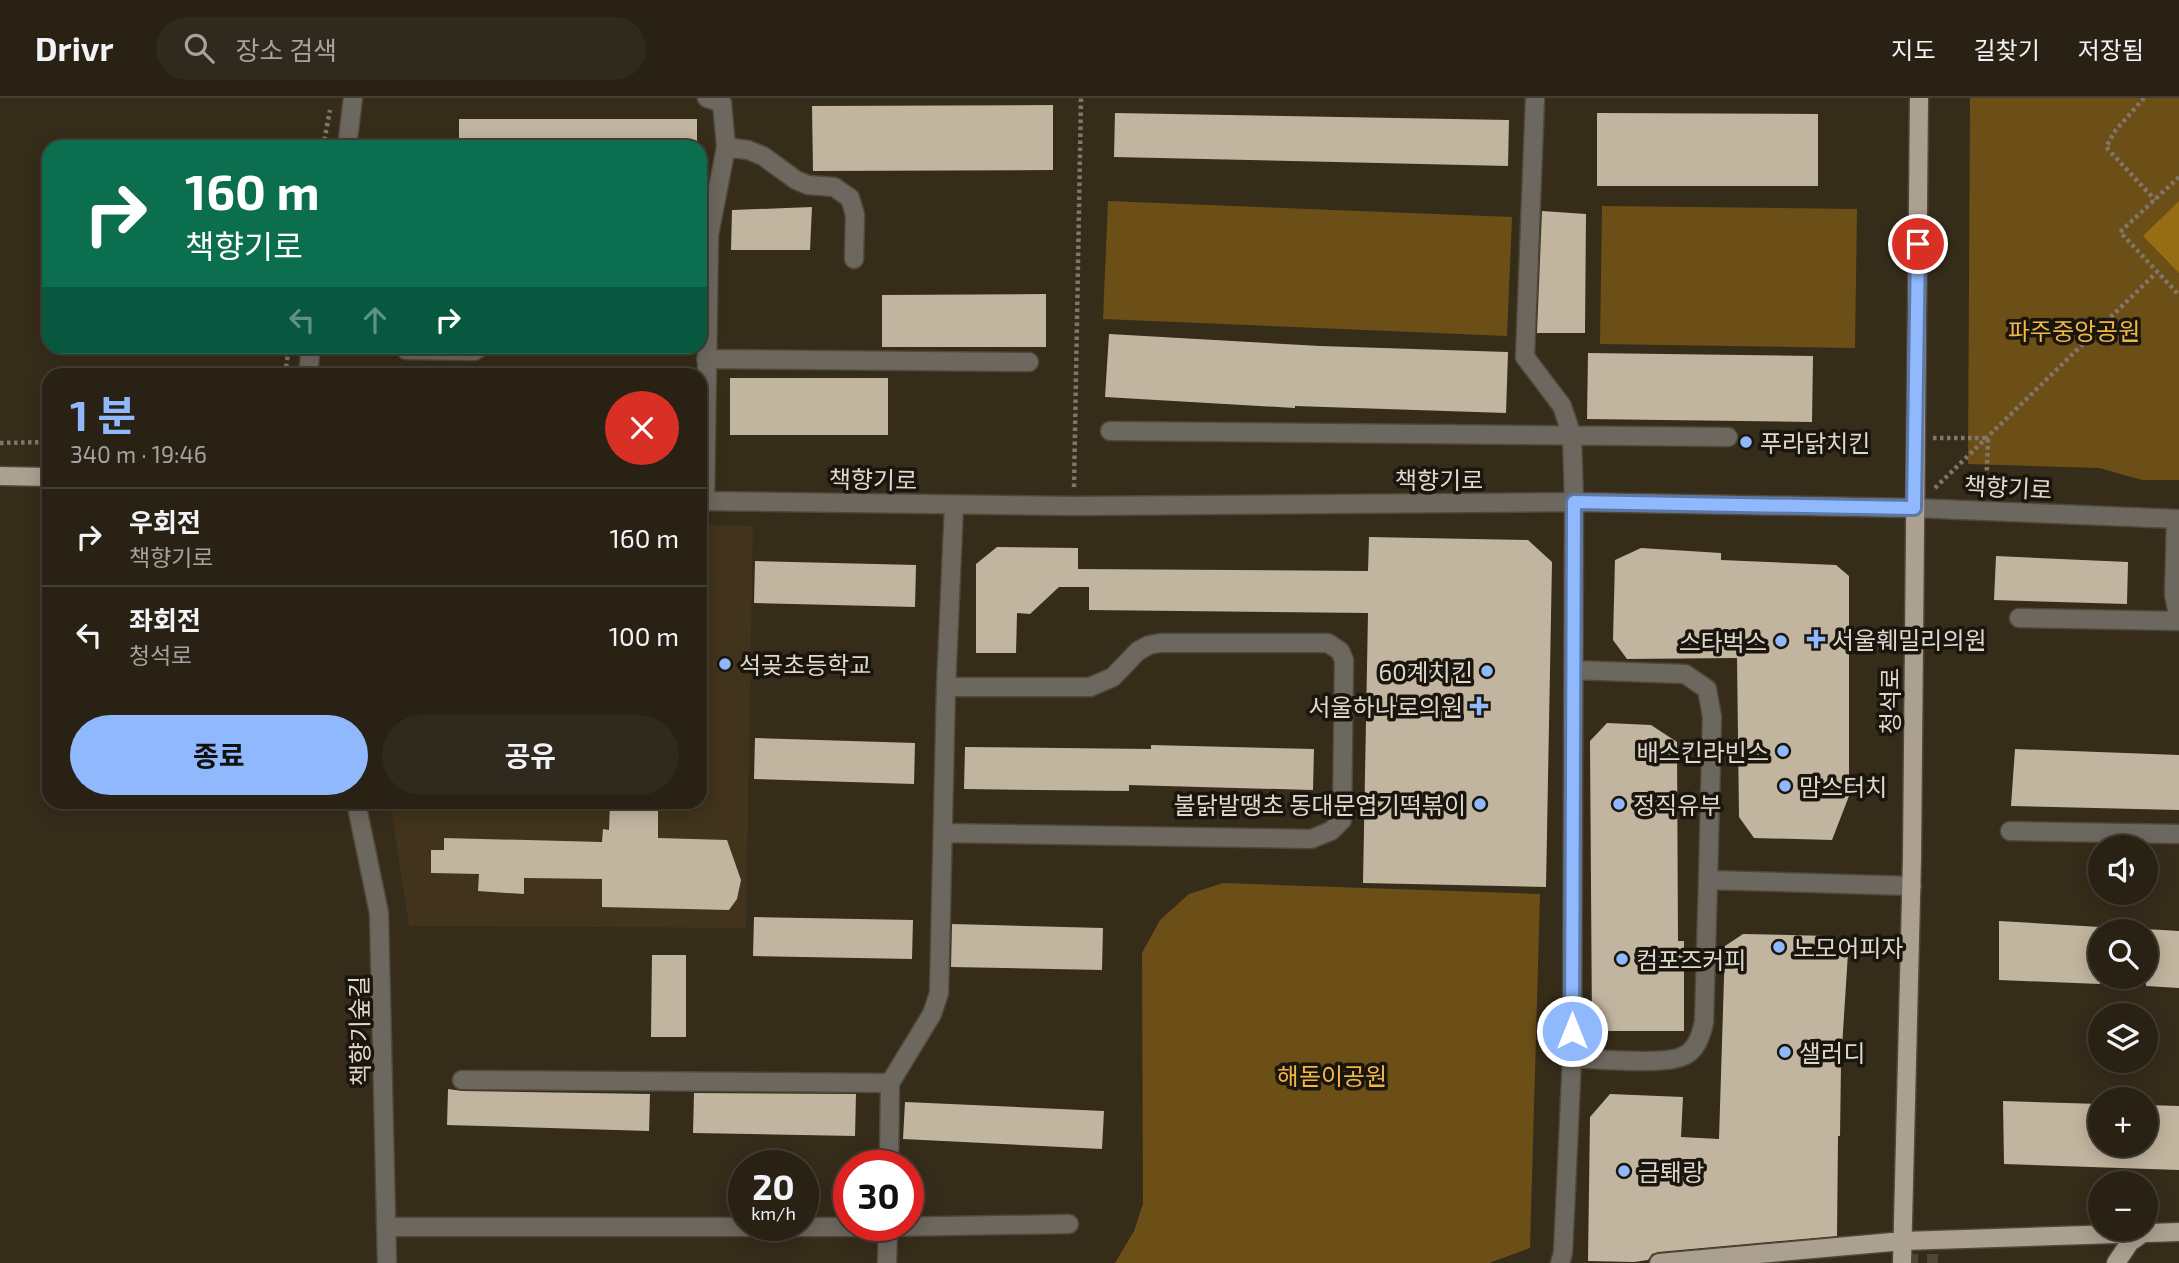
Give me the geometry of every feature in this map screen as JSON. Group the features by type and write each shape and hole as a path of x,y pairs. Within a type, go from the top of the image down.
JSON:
{"main road":[{"name":"청석로","path":"1902,1263 1912,886 1919,98"},
{"path":"7,476 42,477"},
{"path":"2158,1232 2179,1232"},
{"path":"1659,1263 1903,1241 2088,1234"},
{"path":"2116,1263 2132,1241"}],"street":[{"path":"348,140 353,98"},
{"path":"707,214 726,147 722,103 708,98"},
{"path":"1535,98 1525,358 1562,406 1572,436 1574,502 1572,1058 1563,1253 1560,1263"},
{"path":"726,147 748,150 763,156 796,180 808,185 834,187 850,198 855,215 854,259"},
{"path":"707,223 707,318"},
{"path":"706,354 706,368"},
{"path":"706,359 1029,362"},
{"path":"1110,431 1728,438"},
{"name":"책향기로","path":"707,502 1074,506 1574,502 1914,508 2178,519"},
{"path":"889,1150 890,1083 933,1014 939,993 946,687 954,505"},
{"path":"2020,618 2179,619 2174,594 2178,519"},
{"path":"943,833 1311,839 1331,831 1342,820 1344,660 1340,651 1328,643 1160,643 1149,645 1113,677 1090,687 946,687"},
{"path":"1572,1058 1665,1060 1682,1057 1693,1049 1701,1036 1704,1022 1712,717 1707,689 1685,674 1573,670"},
{"name":"책향기숲길","path":"357,809 379,913 387,1263"},
{"path":"2010,831 2179,834"},
{"path":"1708,880 1912,886"},
{"path":"462,1080 890,1083"},
{"path":"924,1226 1069,1224"},
{"path":"386,1227 833,1226"},
{"path":"887,1263 888,1241"}],"path":[{"path":"324,140 332,98"},
{"path":"1074,506 1081,98"},
{"path":"2144,98 2115,131 2106,147 2155,200"},
{"path":"2179,177 2120,232 2179,295"},
{"path":"1914,508 2157,272"},
{"path":"1915,439 1988,438"},
{"path":"1985,511 1988,438"},
{"path":"0,443 42,442"}],"shaded area":[{"path":"2179,201 2179,273 2143,236"},
{"name":"석곶초등학교","path":"707,525 753,526 746,928 409,926 391,809 707,809"}],"green space":[{"name":"파주중앙공원","path":"1970,98 2179,98 2179,480 2142,480 2099,468 1968,464"},
{"path":"1108,201 1512,217 1507,336 1103,319"},
{"path":"1602,206 1857,209 1855,348 1600,344"},
{"name":"해돋이공원","path":"1223,883 1540,894 1530,1248 1489,1263 1115,1263 1134,1231 1143,1204 1142,953 1160,920 1189,894"}],"building":[{"path":"1053,105 1053,170 813,171 812,106"},
{"path":"1115,113 1509,120 1508,166 1114,157"},
{"path":"1597,113 1818,114 1818,186 1597,186"},
{"path":"459,119 697,119 697,140 459,140"},
{"path":"812,207 810,250 731,250 732,210"},
{"path":"1542,211 1586,214 1585,333 1537,333"},
{"path":"1046,294 1046,347 882,347 882,295"},
{"path":"1109,334 1320,346 1508,352 1506,413 1295,408 1105,397"},
{"path":"1588,353 1813,356 1812,422 1587,419"},
{"path":"730,378 888,378 888,435 730,435"},
{"path":"1369,537 1528,540 1552,562 1546,887 1363,883 1368,613 1089,610 1089,587 1059,587 1030,614 1017,613 1016,653 976,653 976,564 997,547 1078,548 1078,569 1368,571"},
{"path":"1641,548 1721,553 1721,560 1836,565 1849,576 1849,796 1832,840 1754,838 1739,817 1737,658 1627,659 1613,640 1615,560"},
{"path":"1996,556 2128,562 2127,604 1994,600"},
{"path":"755,561 916,565 915,607 754,603"},
{"path":"1607,723 1651,725 1677,742 1678,941 1684,941 1684,1031 1592,1031 1590,741"},
{"path":"755,738 915,743 914,784 754,779"},
{"path":"1151,745 1314,749 1313,790 1129,785 1129,791 964,789 965,747 1151,749"},
{"path":"2015,749 2179,755 2179,810 2011,806"},
{"path":"610,809 658,809 658,838 727,840 741,880 737,899 729,910 602,907 602,879 524,878 524,894 478,891 479,874 431,873 431,850 444,850 444,838 602,842 603,829 609,830"},
{"path":"754,917 913,920 912,959 753,956"},
{"path":"1999,921 2088,926 2088,984 1999,980"},
{"path":"952,924 1103,928 1102,970 951,967"},
{"path":"2158,930 2179,931 2179,988 2158,987"},
{"path":"1743,934 1829,936 1848,953 1838,1136 1837,1236 1658,1252 1652,1254 1648,1260 1634,1262 1588,1261 1590,1117 1610,1094 1683,1097 1681,1137 1719,1139 1725,946"},
{"path":"652,955 686,955 686,1037 651,1037"},
{"path":"448,1089 650,1094 649,1131 447,1125"},
{"path":"694,1093 856,1094 855,1136 693,1133"},
{"path":"2003,1101 2088,1104 2088,1157 2158,1157 2158,1105 2179,1106 2179,1170 2004,1164"},
{"path":"905,1102 1104,1111 1102,1149 903,1139"}],"tunnel":[{"path":"1900,1263 1938,1263"}],"place":[{"name":"푸라닭치킨","path":"1746,442"},
{"name":"서울훼밀리의원","path":"1816,639"},
{"name":"스타벅스","path":"1781,641"},
{"name":"석곶초등학교","path":"725,664"},
{"name":"60계치킨","path":"1487,671"},
{"name":"서울하나로의원","path":"1479,706"},
{"name":"배스킨라빈스","path":"1783,751"},
{"name":"맘스터치","path":"1785,786"},
{"name":"불닭발땡초 동대문엽기떡볶이","path":"1480,804"},
{"name":"정직유부","path":"1619,804"},
{"name":"노모어피자","path":"1779,947"},
{"name":"컴포즈커피","path":"1622,959"},
{"name":"샐러디","path":"1785,1052"},
{"name":"금퇘랑","path":"1624,1171"}],"route":[{"path":"1572,1031 1574,502 1914,508 1918,244"}]}
